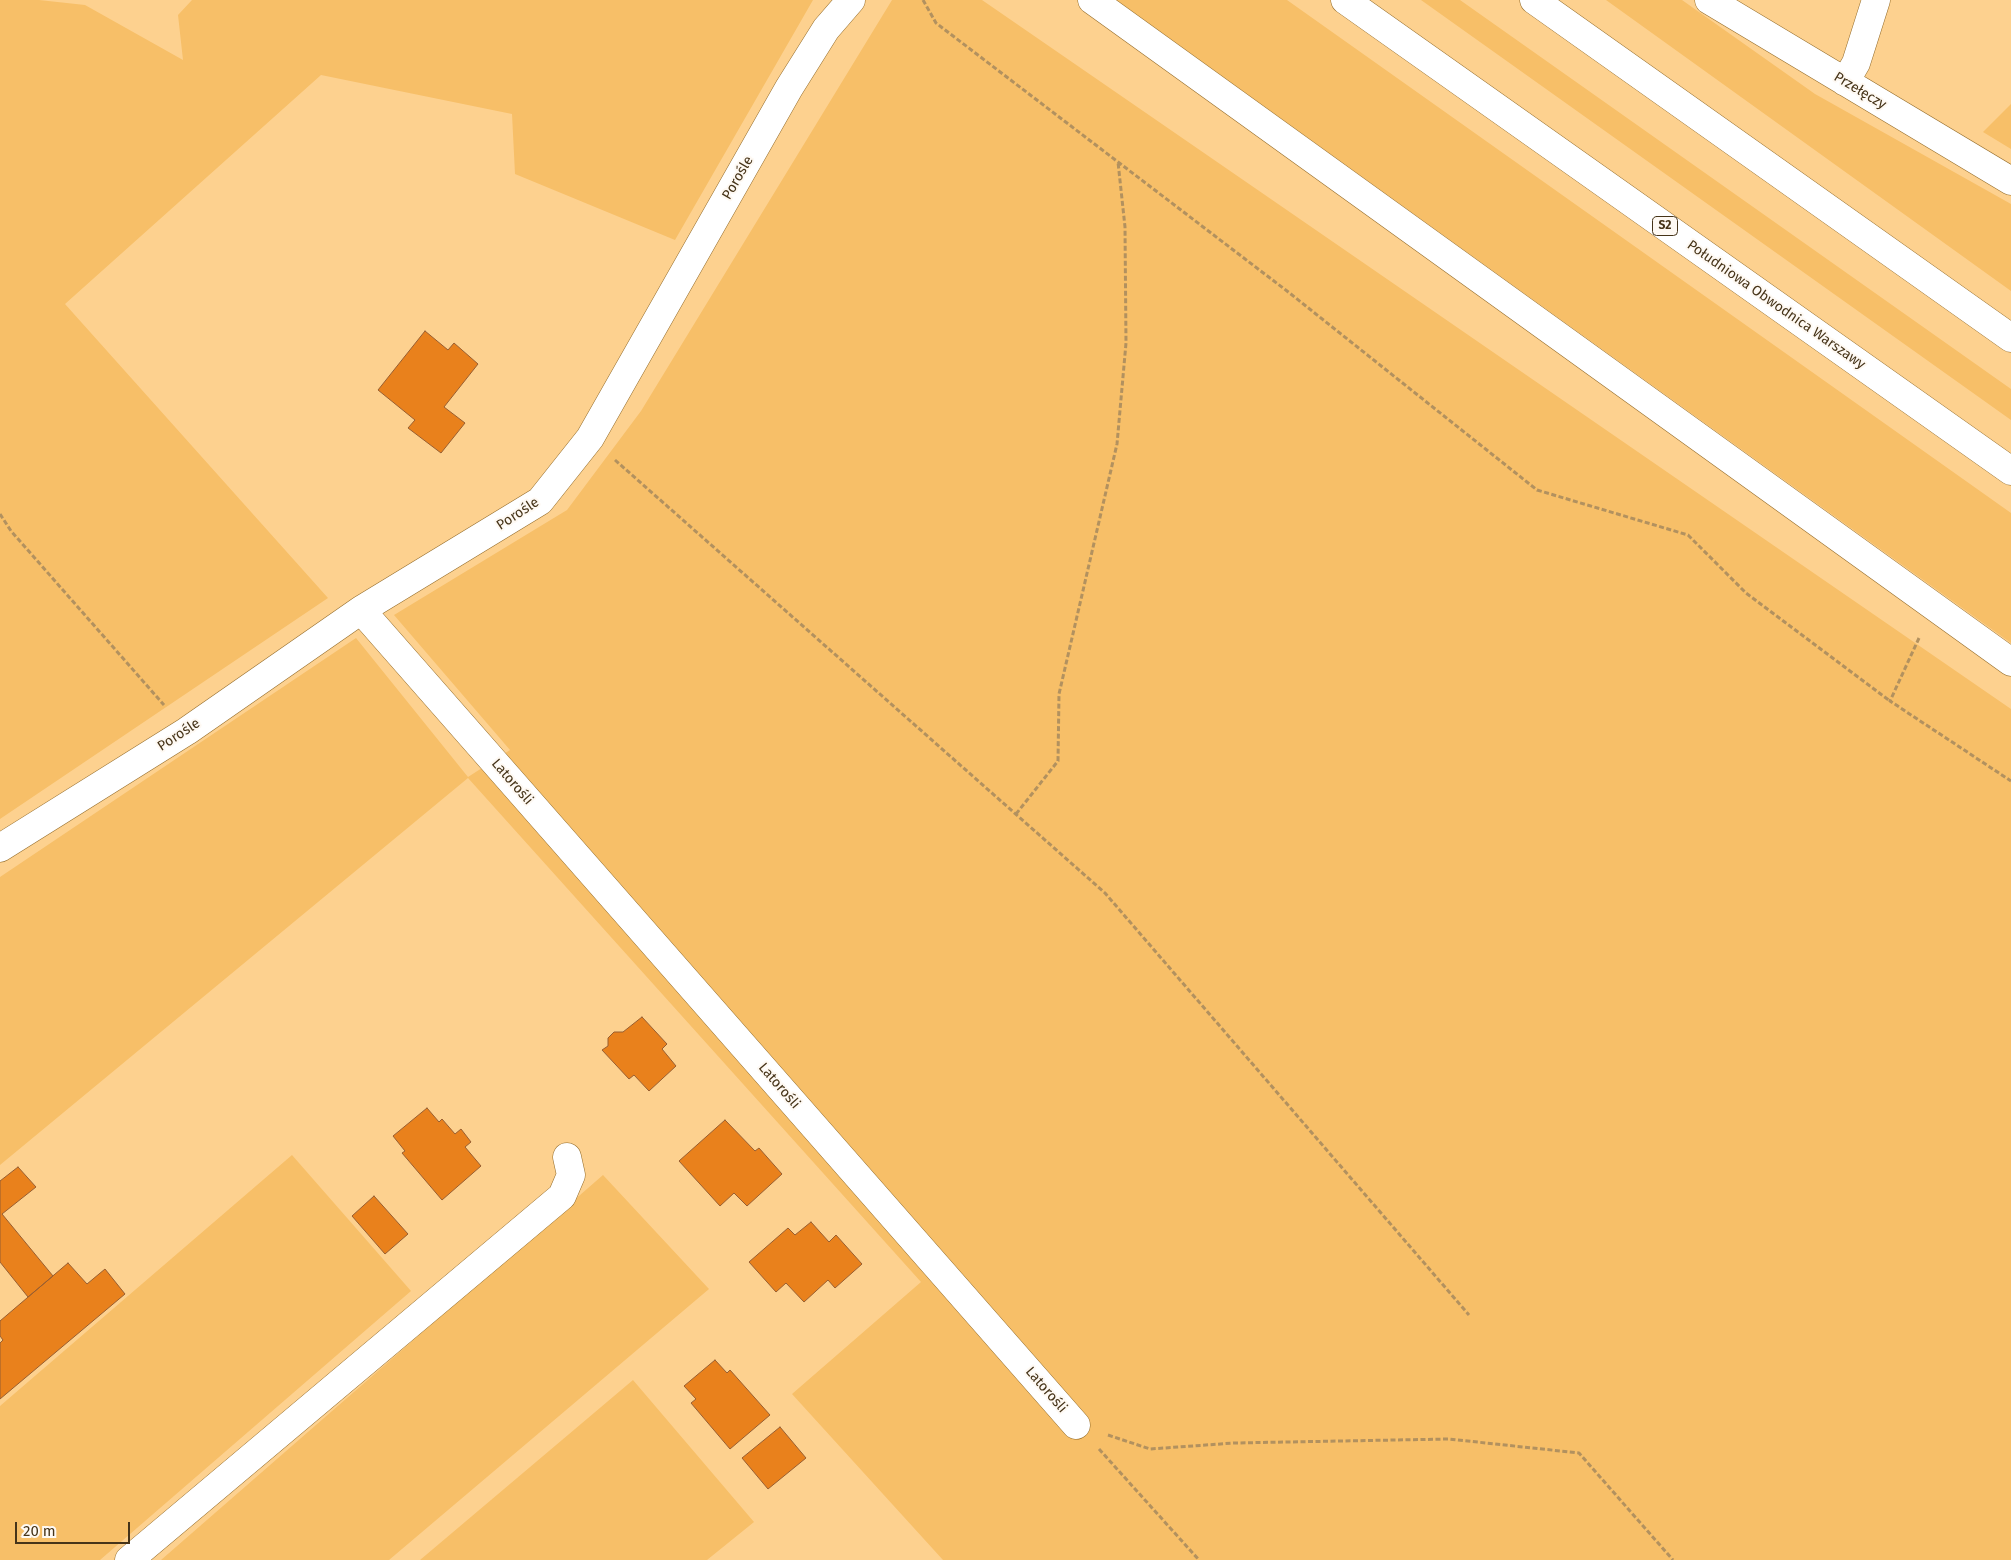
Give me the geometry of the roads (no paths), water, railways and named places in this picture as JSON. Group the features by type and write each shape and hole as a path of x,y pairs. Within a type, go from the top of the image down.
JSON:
{"main road":[{"name":"Porośle","path":"0,848 187,730 361,610 540,501 590,438 789,88 826,29 851,0"},
{"path":"1092,0 2011,662"},
{"name":"Południowa Obwodnica Warszawy","path":"1345,0 2011,471"},
{"path":"1534,0 2011,338"},
{"name":"Przełęczy","path":"1709,0 2011,181"},
{"path":"1845,82 1856,63 1876,0"},
{"name":"Latorośli","path":"361,610 1076,1425"},
{"path":"129,1560 562,1196 571,1175 567,1156"}]}
